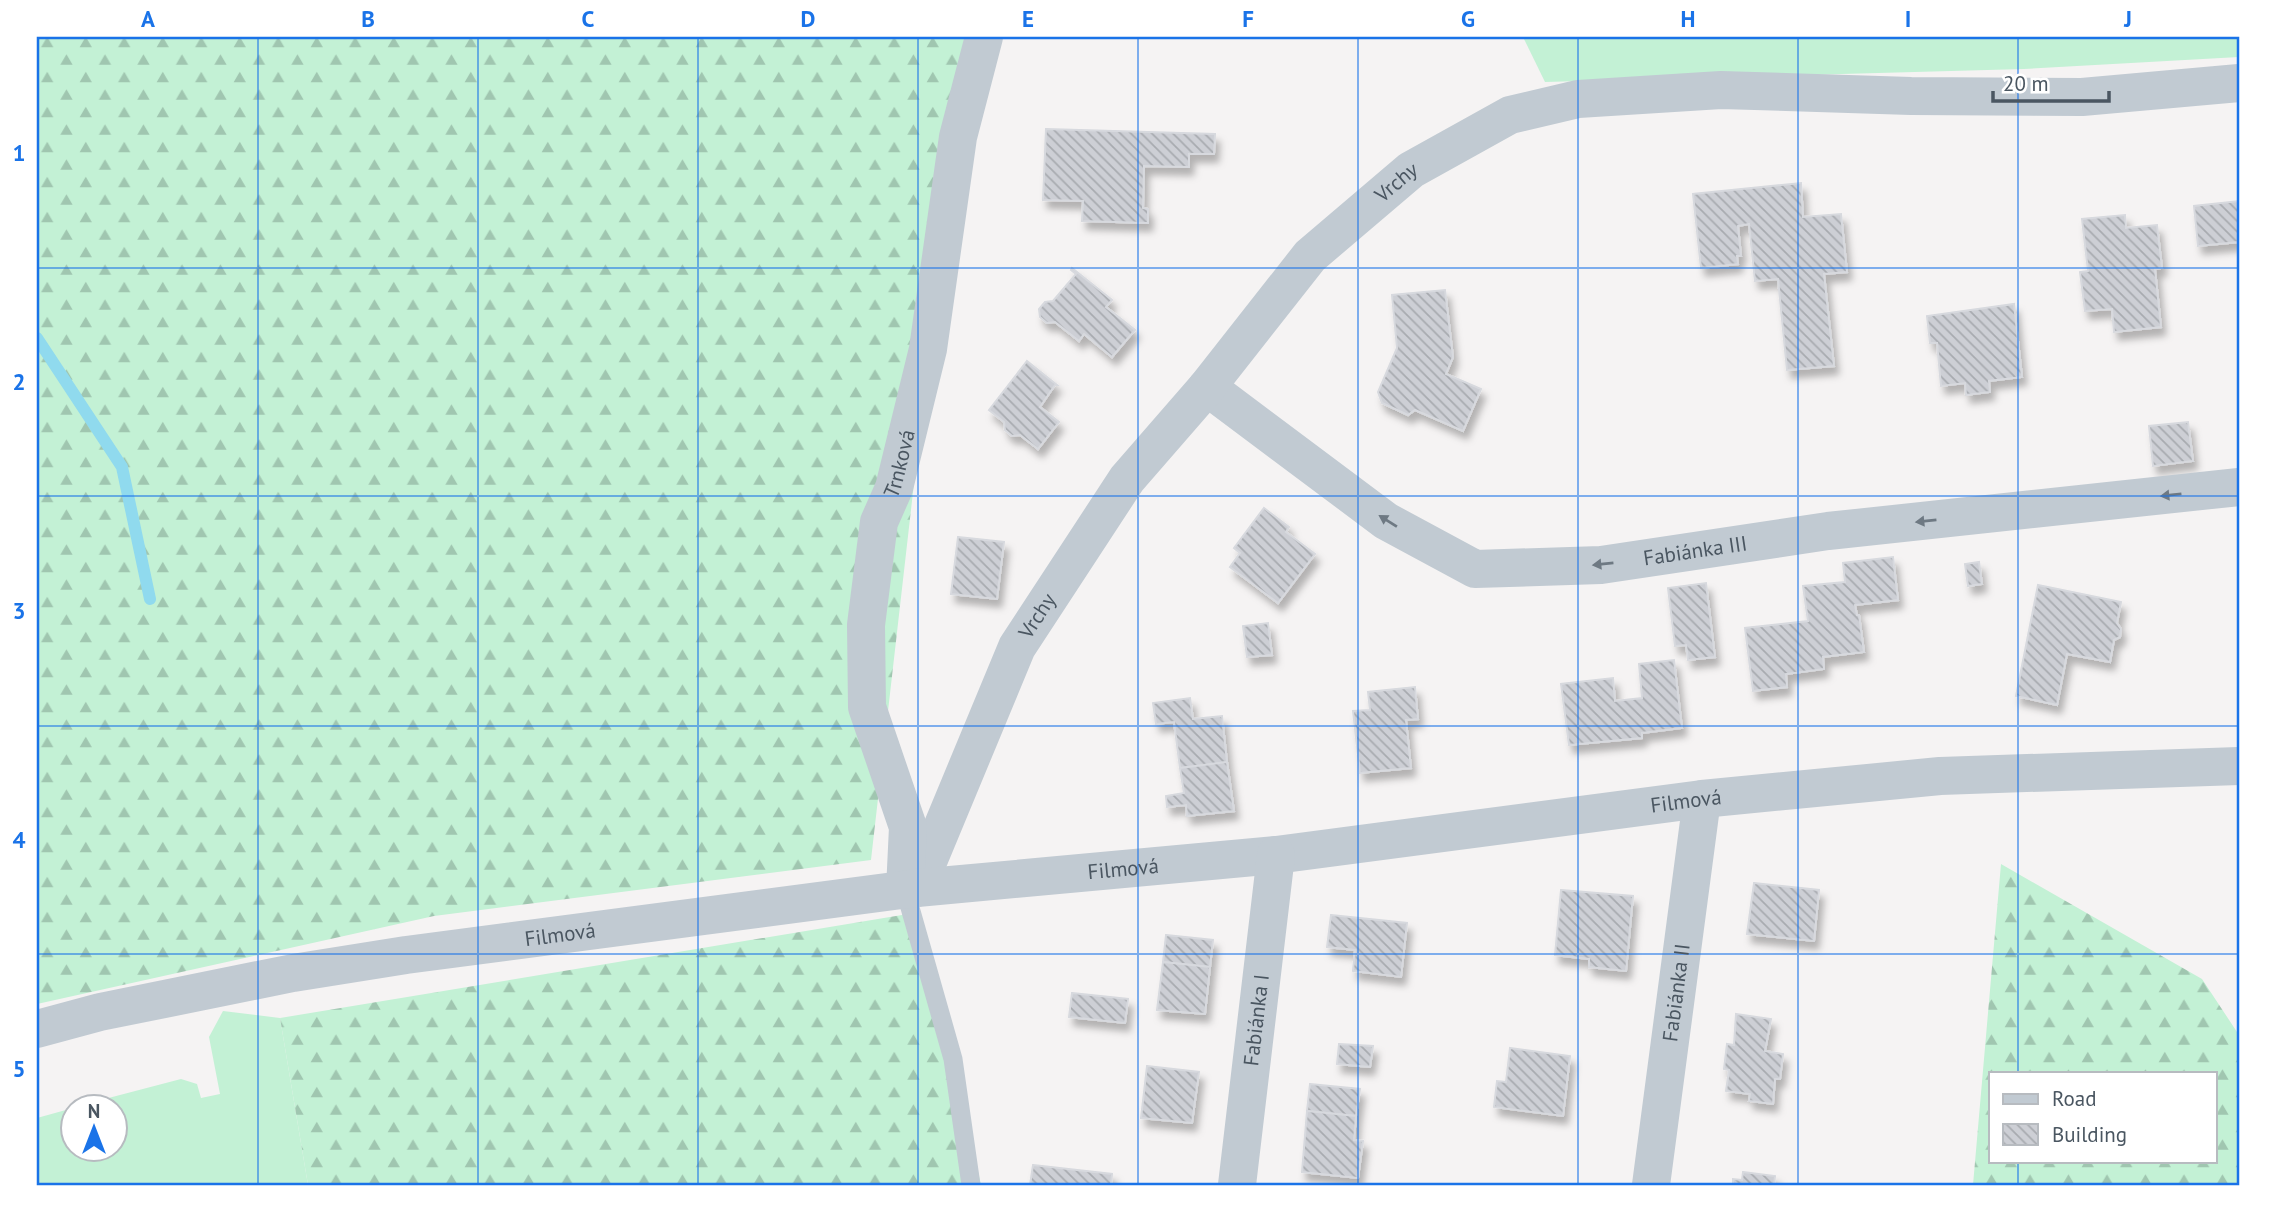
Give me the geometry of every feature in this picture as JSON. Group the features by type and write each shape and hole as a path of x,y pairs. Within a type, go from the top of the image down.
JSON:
{"street":[{"name":"Trnková","path":"911,889 908,827 867,707 866,625 879,522 894,488 928,349 958,137 984,37"},
{"name":"Vrchy","path":"911,889 1017,647 1127,479 1207,387 1310,256 1411,170 1510,115 1578,99 1721,90 1911,96 2082,97 2239,83"},
{"name":"Fabiánka III","path":"1207,387 1386,521 1475,569 1601,565 1828,531 2239,487"},
{"name":"Filmová","path":"37,1029 100,1012 293,973 406,955 911,889 1276,855 1702,799 1940,776 2232,771"},
{"name":"Fabiánka II","path":"1651,1185 1702,799"},
{"name":"Fabiánka I","path":"1237,1185 1276,855"}],"lane":[{"path":"911,889 953,1059 971,1185"}],"green space":[{"path":"37,37 965,37 871,860 434,916 37,1004"},
{"path":"1523,37 2239,37 2239,57 2024,69 1545,82"},
{"path":"2001,864 2202,979 2239,1035 2239,1185 1973,1185"},
{"path":"920,912 981,1185 308,1185 280,1018"},
{"path":"223,1011 280,1018 308,1185 37,1185 37,1118 60,1112 60,1162 130,1162 130,1092 181,1079 197,1084 201,1098 220,1094 209,1037"}],"building":[{"path":"1046,129 1215,134 1214,154 1189,154 1189,167 1144,166 1143,208 1148,209 1148,223 1082,221 1083,201 1043,200"},
{"path":"1801,183 1803,217 1841,214 1847,272 1824,274 1834,366 1787,370 1778,279 1755,281 1749,224 1738,226 1741,256 1737,256 1738,264 1701,268 1693,194"},
{"path":"2239,201 2239,242 2198,246 2194,206"},
{"path":"2125,215 2126,228 2157,225 2162,268 2155,269 2161,327 2114,332 2112,309 2085,311 2080,272 2088,271 2082,219"},
{"path":"1072,268 1112,300 1106,307 1135,330 1112,357 1084,334 1079,341 1055,322 1047,323 1040,317 1039,309 1045,302 1053,301 1076,274"},
{"path":"1445,290 1453,357 1446,374 1481,389 1463,431 1415,410 1408,415 1382,403 1378,392 1397,348 1392,295"},
{"path":"2014,304 2022,377 1989,381 1990,392 1966,395 1965,383 1941,386 1937,343 1930,343 1927,316"},
{"path":"1027,361 1057,385 1040,407 1059,422 1038,449 1020,435 1012,436 1005,430 1004,422 989,410"},
{"path":"2188,422 2193,461 2153,466 2149,426"},
{"path":"1264,508 1289,527 1286,532 1315,554 1278,603 1230,567 1240,553 1234,548"},
{"path":"958,537 1004,542 997,599 951,594"},
{"path":"1893,557 1898,600 1855,605 1864,652 1823,657 1824,669 1786,674 1787,687 1753,691 1745,628 1808,621 1803,586 1845,582 1843,563"},
{"path":"1979,562 1982,584 1968,586 1965,564"},
{"path":"1706,583 1715,657 1688,660 1686,645 1675,646 1668,588"},
{"path":"2038,585 2121,602 2117,623 2121,629 2120,637 2114,640 2110,662 2067,654 2057,705 2016,696"},
{"path":"1268,623 1272,655 1247,657 1243,626"},
{"path":"1674,660 1682,728 1642,733 1642,738 1569,745 1561,684 1613,678 1615,701 1642,698 1639,664"},
{"path":"1415,687 1418,719 1406,720 1411,768 1360,773 1353,711 1370,710 1368,692"},
{"path":"1190,698 1193,719 1222,716 1227,762 1180,768 1174,722 1156,724 1153,703"},
{"path":"1227,762 1234,811 1187,816 1186,805 1167,807 1166,796 1184,793 1180,768"},
{"path":"1754,883 1819,890 1814,941 1747,934"},
{"path":"1561,890 1633,896 1626,971 1589,967 1589,959 1555,955"},
{"path":"1331,915 1407,923 1401,977 1353,971 1355,950 1327,947"},
{"path":"1166,935 1213,940 1210,967 1163,962"},
{"path":"1163,962 1210,967 1205,1014 1157,1010"},
{"path":"1072,993 1128,999 1125,1023 1069,1017"},
{"path":"1736,1014 1771,1019 1765,1051 1783,1054 1780,1079 1775,1079 1773,1104 1749,1101 1750,1094 1726,1091 1729,1070 1724,1069 1727,1044 1734,1045"},
{"path":"1339,1044 1373,1046 1370,1067 1337,1064"},
{"path":"1510,1048 1570,1056 1563,1116 1494,1107 1497,1081 1506,1082"},
{"path":"1147,1066 1199,1072 1192,1123 1141,1118"},
{"path":"1310,1084 1360,1089 1356,1116 1307,1111"},
{"path":"1307,1111 1356,1116 1354,1140 1363,1141 1358,1178 1302,1172"},
{"path":"1033,1165 1112,1174 1111,1185 1030,1185"},
{"path":"1743,1172 1775,1176 1774,1185 1733,1185 1733,1179 1742,1180"}],"waterway":[{"path":"37,338 122,467 150,599"}]}
